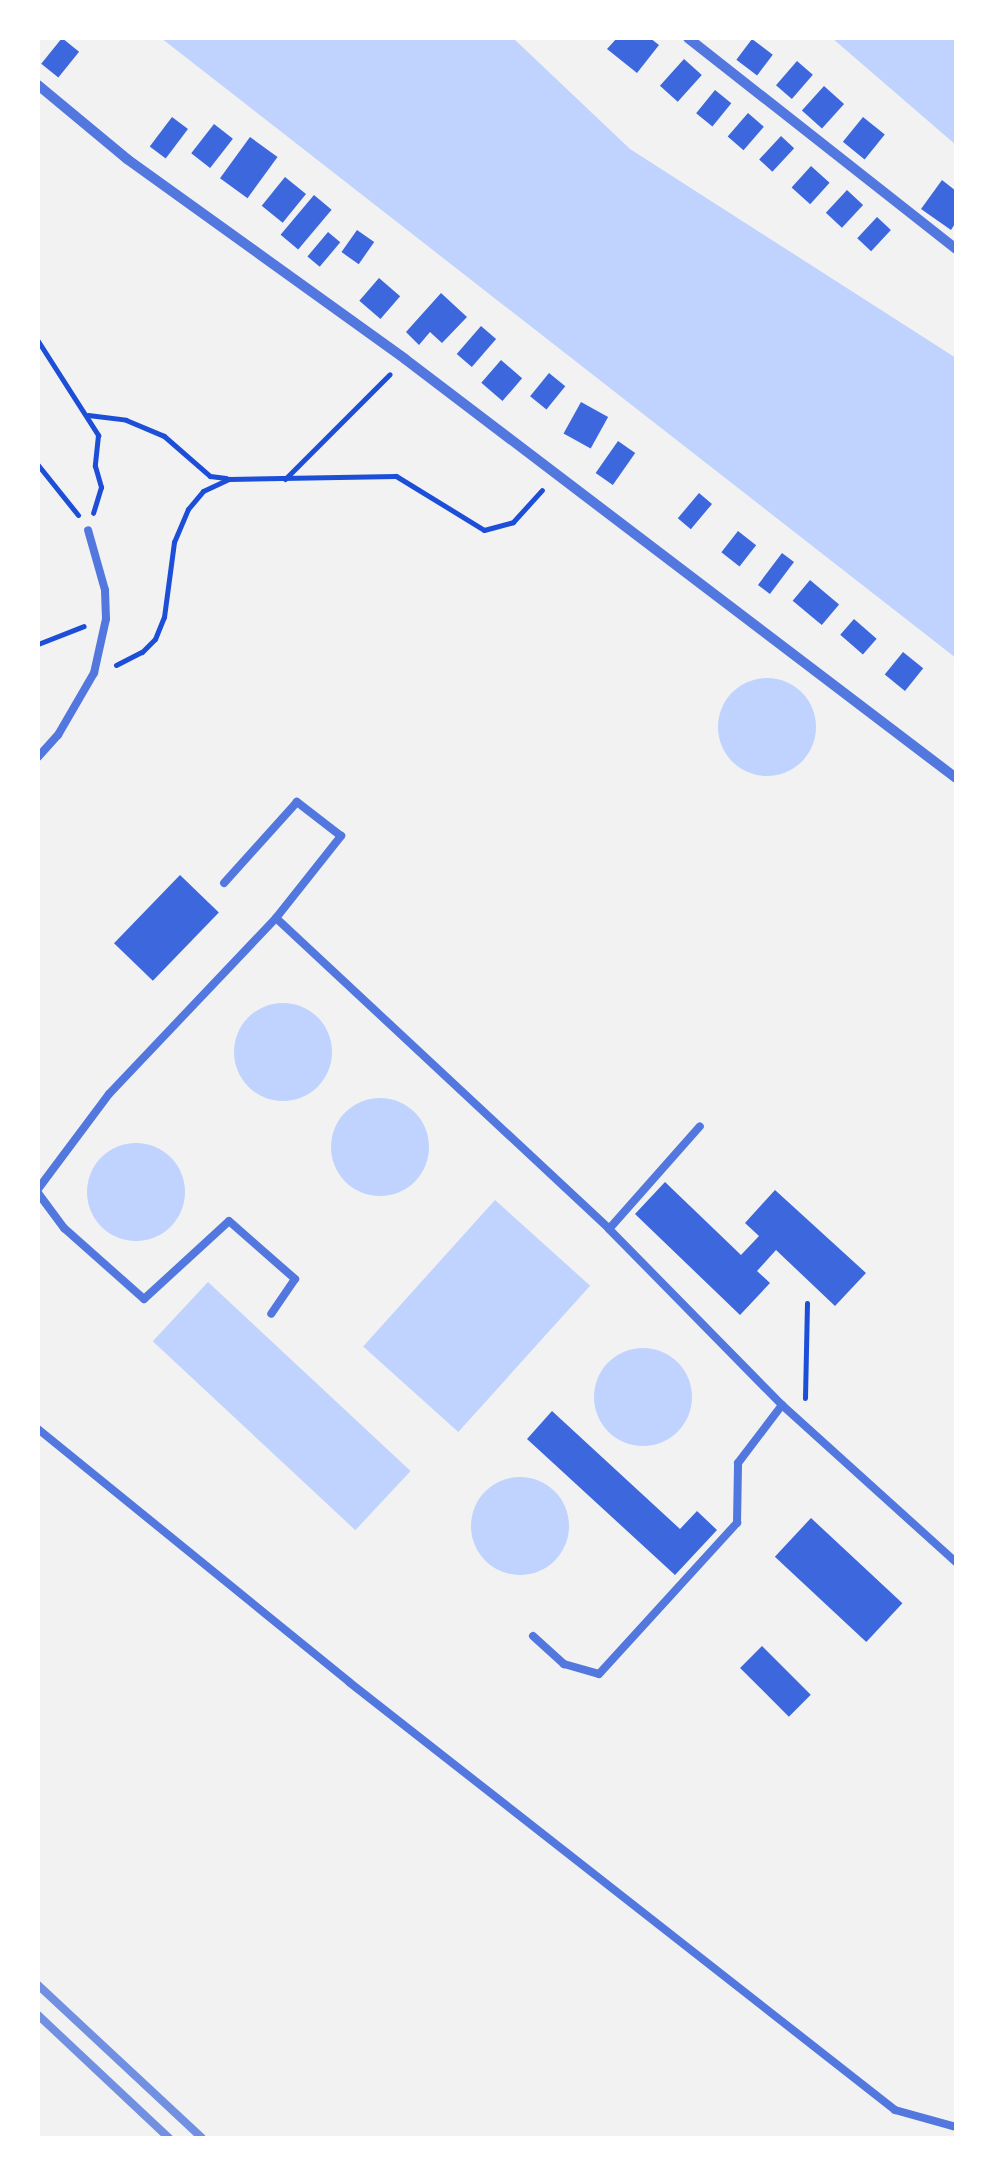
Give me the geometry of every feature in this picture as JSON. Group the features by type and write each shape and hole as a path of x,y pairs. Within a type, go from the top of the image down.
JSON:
{"street":[{"path":"688,38 956,249"},
{"path":"38,86 127,159 405,360 956,778"}],"lane":[{"path":"38,756 58,735 94,672 106,619 105,590 88,530"},
{"path":"224,882 297,802 340,836 276,918 109,1094 38,1191 64,1228 144,1299 229,1221 295,1279 271,1314"},
{"path":"276,918 609,1229 782,1404 956,1562"},
{"path":"609,1229 700,1126"},
{"path":"533,1636 564,1664 599,1674 736,1523 738,1463 782,1404"},
{"path":"38,1429 349,1682 895,2110 956,2127"}],"path":[{"path":"38,342 98,435 95,466 101,487 88,530"},
{"path":"283,481 405,360"},
{"path":"88,414 126,420 164,436 210,476 283,481 396,476 484,530 513,522 556,474"},
{"path":"38,465 88,530"},
{"path":"94,672 142,652 155,639 164,617 174,542 188,509 203,491 229,478"},
{"path":"38,644 106,619"},
{"path":"804,1421 807,1303"}],"water":[{"path":"161,38 513,38 630,149 956,358 956,658"},
{"path":"832,38 956,38 956,145"},
{"path":"767,678 794,686 808,700 816,727 808,754 794,768 767,776 740,768 726,754 718,727 726,700 740,686"},
{"path":"283,1003 310,1011 324,1025 332,1052 324,1079 310,1093 283,1101 256,1093 242,1079 234,1052 242,1025 256,1011"},
{"path":"380,1098 399,1102 415,1112 425,1128 429,1147 425,1166 415,1182 399,1192 380,1196 361,1192 345,1182 335,1166 331,1147 335,1128 345,1112 361,1102"},
{"path":"136,1143 163,1151 177,1165 185,1192 177,1219 163,1233 136,1241 109,1233 95,1219 87,1192 95,1165 109,1151"},
{"path":"495,1200 590,1286 458,1432 363,1346"},
{"path":"208,1282 411,1471 355,1530 153,1341"},
{"path":"643,1348 662,1352 678,1362 688,1378 692,1397 688,1416 678,1432 662,1442 643,1446 624,1442 608,1432 598,1416 594,1397 598,1378 608,1362 624,1352"},
{"path":"520,1477 547,1485 561,1499 569,1526 561,1553 547,1567 520,1575 493,1567 479,1553 471,1526 479,1499 493,1485"}],"building":[{"path":"62,38 79,52 58,77 41,64"},
{"path":"617,38 650,38 659,45 637,73 607,49"},
{"path":"752,39 773,55 757,75 736,60"},
{"path":"684,59 702,75 678,102 660,86"},
{"path":"797,61 813,75 792,99 776,85"},
{"path":"824,86 844,104 822,129 802,111"},
{"path":"715,90 731,103 712,127 696,113"},
{"path":"748,113 764,127 744,150 728,136"},
{"path":"172,117 188,129 166,159 150,147"},
{"path":"863,117 885,135 865,159 843,142"},
{"path":"214,124 233,139 210,168 191,153"},
{"path":"781,136 794,148 772,172 759,159"},
{"path":"250,137 278,157 248,198 220,178"},
{"path":"811,166 830,183 810,204 792,188"},
{"path":"285,177 306,194 283,223 262,206"},
{"path":"942,180 956,191 956,222 951,230 921,209"},
{"path":"847,190 863,205 842,228 826,213"},
{"path":"314,195 332,210 298,250 281,235"},
{"path":"877,217 891,230 871,251 857,238"},
{"path":"357,230 374,242 359,264 342,252"},
{"path":"328,232 340,242 320,267 307,257"},
{"path":"379,278 400,296 380,319 359,301"},
{"path":"441,293 467,317 442,343 430,332 419,345 406,332"},
{"path":"481,326 496,339 472,367 457,354"},
{"path":"501,360 522,378 502,401 481,383"},
{"path":"549,373 565,386 546,410 530,396"},
{"path":"581,402 608,417 591,449 564,433"},
{"path":"618,441 635,453 613,485 596,473"},
{"path":"699,493 712,504 691,529 678,518"},
{"path":"738,531 756,545 740,566 721,552"},
{"path":"782,553 794,562 770,594 758,585"},
{"path":"810,580 839,604 822,625 793,601"},
{"path":"854,619 877,639 863,655 840,635"},
{"path":"903,652 923,668 905,691 885,675"},
{"path":"180,875 219,913 153,981 114,943"},
{"path":"665,1182 741,1255 759,1236 745,1223 775,1190 866,1273 835,1306 776,1250 757,1271 770,1283 740,1315 635,1214"},
{"path":"552,1411 680,1529 697,1511 717,1530 675,1575 527,1439"},
{"path":"811,1518 902,1603 866,1642 775,1557"},
{"path":"762,1646 811,1695 789,1717 740,1668"}],"railway":[{"path":"38,1985 202,2138"},
{"path":"38,2015 169,2138"}]}
